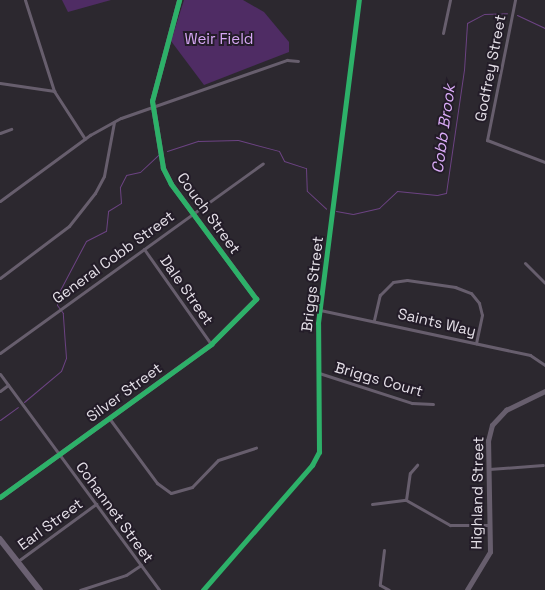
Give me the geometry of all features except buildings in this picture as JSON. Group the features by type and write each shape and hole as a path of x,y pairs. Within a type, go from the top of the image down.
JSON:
{"highway":[{"path":"0,539 40,590"}],"street":[{"path":"25,0 54,91 85,139"},
{"path":"152,106 179,0"},
{"name":"Briggs Street","path":"203,590 315,461 321,439 318,373 320,310 359,0"},
{"path":"443,33 450,0"},
{"name":"Godfrey Street","path":"515,0 487,140 545,162"},
{"path":"0,201 85,139 114,122 152,106 287,60 298,61"},
{"path":"0,84 54,91"},
{"name":"Couch Street","path":"152,106 163,168 193,214 256,299"},
{"path":"0,278 69,226 94,194 104,176 114,122"},
{"path":"0,133 11,129"},
{"name":"General Cobb Street","path":"0,353 264,162"},
{"name":"Dale Street","path":"144,249 211,344"},
{"path":"525,263 545,283"},
{"path":"374,320 380,294 393,282 407,280 455,287 471,294 479,303 482,315 476,343"},
{"name":"Silver Street","path":"0,497 211,344 256,299"},
{"name":"Saints Way","path":"320,310 374,320 530,355 545,365"},
{"name":"Briggs Court","path":"318,373 412,403 433,404"},
{"name":"Cohannet Street","path":"0,374 159,590"},
{"path":"0,391 8,385"},
{"name":"Highland Street","path":"467,590 488,557 490,525 489,436 495,421 506,410 545,391"},
{"path":"109,418 157,483 171,493 192,487 218,460 256,448"},
{"path":"406,500 410,473 418,465"},
{"path":"489,469 543,465"},
{"path":"372,504 406,500 450,525 490,525"},
{"name":"Earl Street","path":"17,562 96,504"},
{"path":"384,550 380,584 382,588 389,590"},
{"path":"82,589 126,575 141,565"}],"green space":[{"path":"62,0 111,0 68,12"},
{"name":"Weir Field","path":"184,0 243,0 264,12 289,42 289,52 204,85 171,41"}],"waterway":[{"name":"Cobb Brook","path":"336,211 353,214 379,208 397,191 437,195 446,193 464,70 467,23 484,14 507,13"},
{"name":"Cobb Brook","path":"517,15 545,28"},
{"name":"Cobb Brook","path":"167,151 198,141 238,140 279,151 284,161 306,168 307,191 326,209"},
{"name":"Cobb Brook","path":"24,402 61,371 66,358 63,313 57,305 58,294 86,241 106,231 108,211 121,203 120,187 126,175 140,172 158,155"},
{"name":"Cobb Brook","path":"0,420 18,407"}],"cycle path":[{"path":"0,497 211,344 256,299 171,184 163,168 152,101 179,0"},
{"path":"203,590 312,465 319,452 318,323 359,0"}]}
